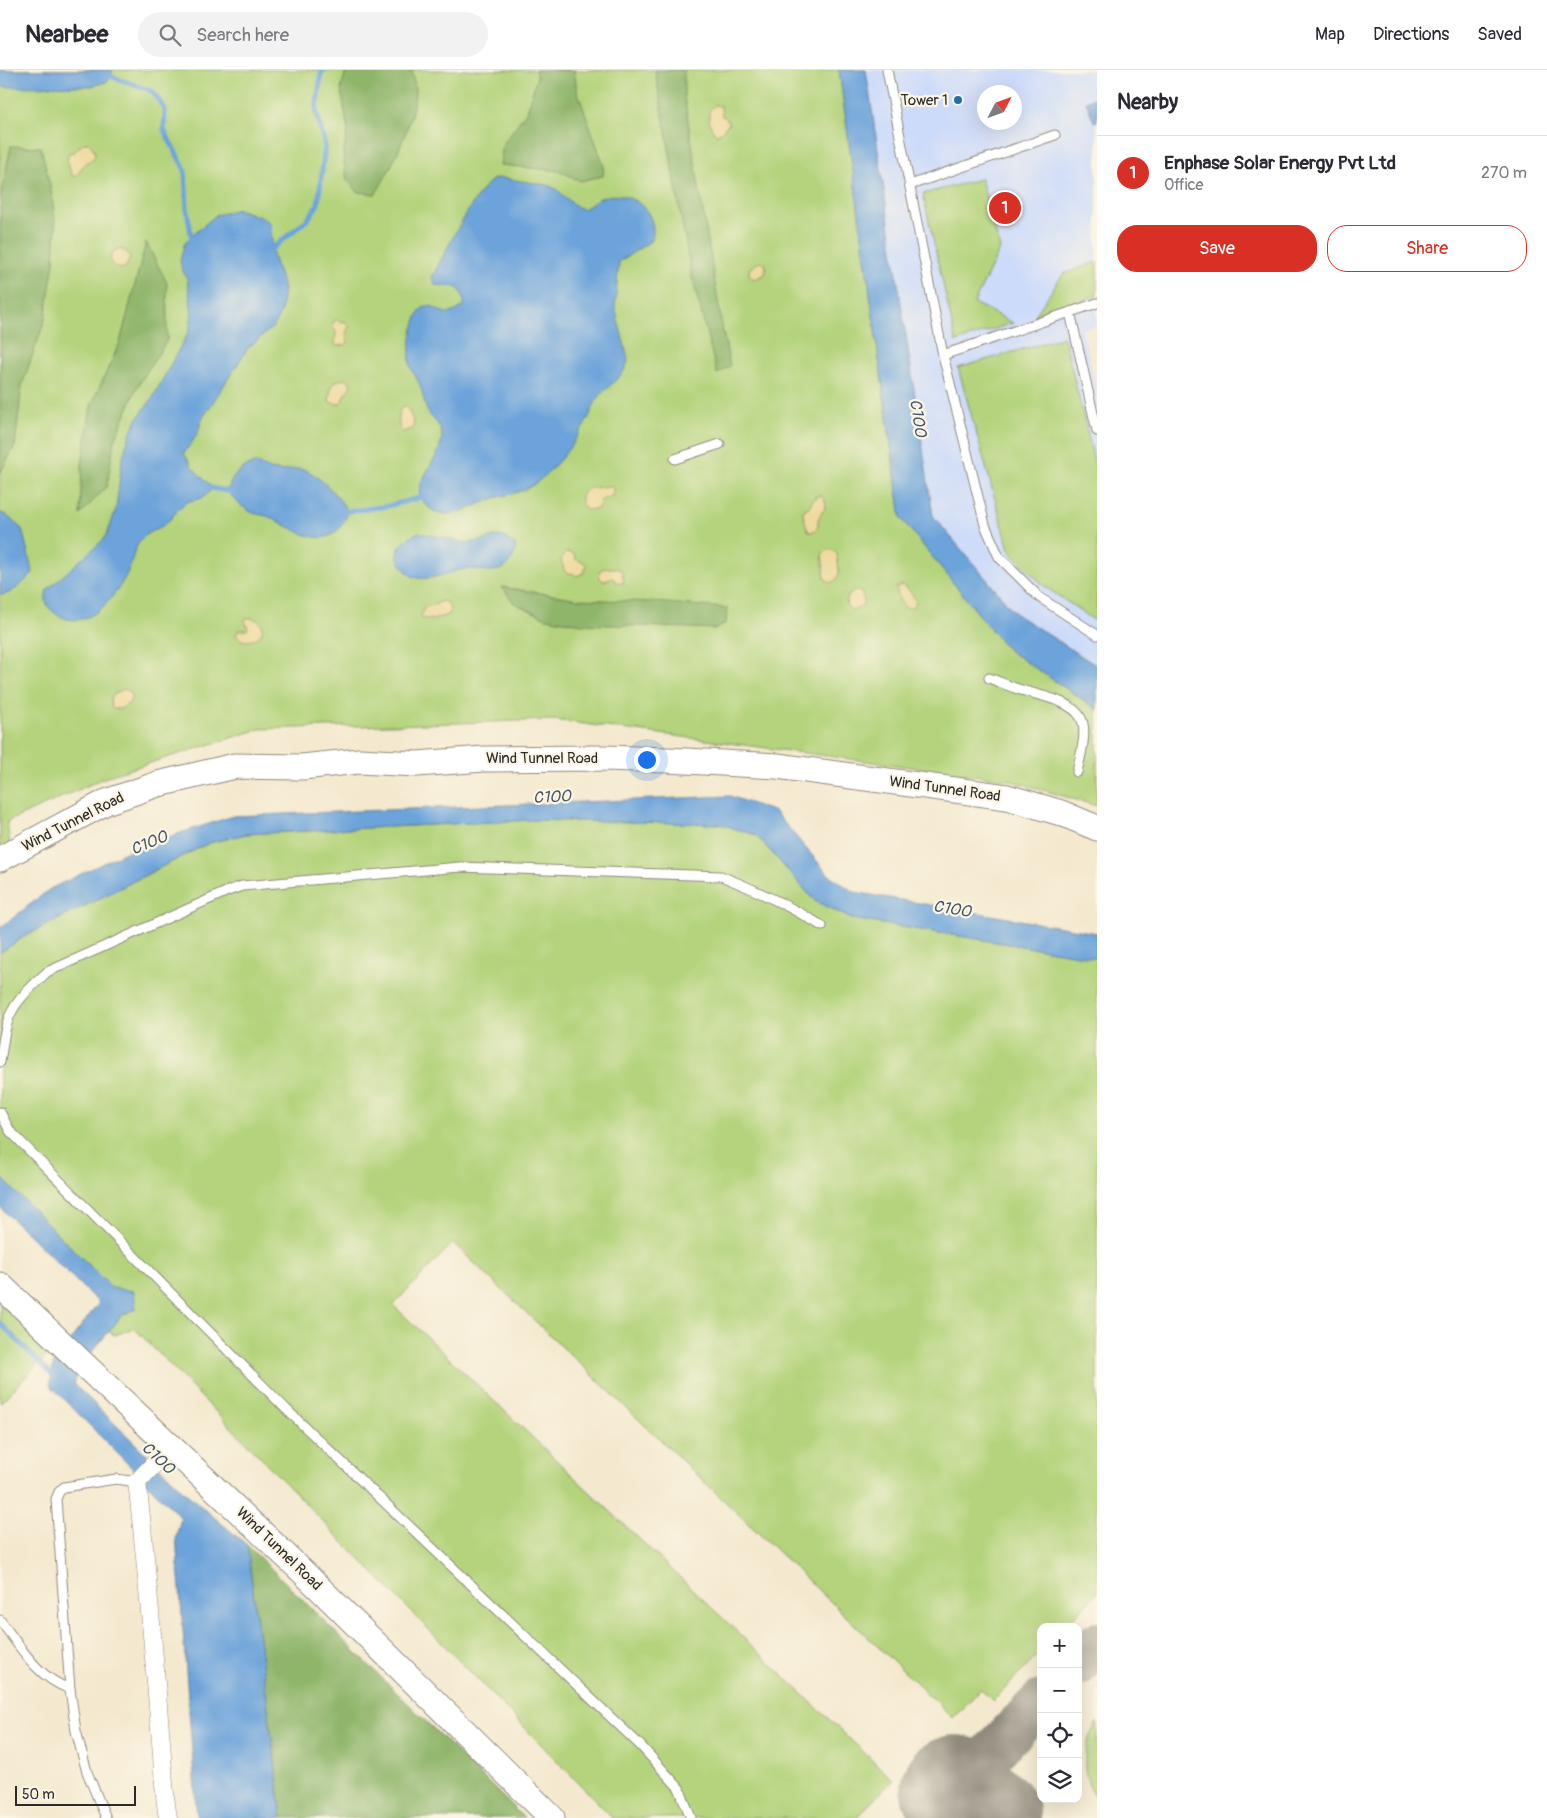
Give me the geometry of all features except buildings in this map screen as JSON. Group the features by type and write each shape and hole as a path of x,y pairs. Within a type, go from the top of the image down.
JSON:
{"street":[{"name":"Wind Tunnel Road","path":"0,859 106,802 158,784 235,766 302,767 359,761 417,764 484,758 603,758 777,766 1007,797 1097,828"},
{"name":"Wind Tunnel Road","path":"0,1285 90,1369 163,1451 304,1573 552,1818"},
{"path":"163,1451 138,1481 164,1793 168,1818"}],"lane":[{"path":"887,70 943,356 985,524 999,557 1039,597 1097,635"},
{"path":"910,185 1055,135"},
{"path":"943,356 1097,303"},
{"path":"1070,312 1097,431"},
{"path":"675,459 720,444"},
{"path":"989,678 1014,688 1061,702 1074,710 1082,719 1084,743 1077,772"},
{"path":"0,1062 6,1026 14,1008 24,994 47,972 228,890 242,886 460,867 721,876 747,886 796,910 822,926"},
{"path":"0,1112 10,1132 286,1409 641,1746 679,1788 691,1818"},
{"path":"106,1818 87,1772 76,1731 70,1689 56,1499 58,1492 64,1487 116,1479 138,1481"},
{"path":"0,1620 40,1673 58,1685 70,1689"}],"shaded area":[{"path":"866,70 1097,70 1097,325 1082,330 1097,388 1097,666 1016,614 933,516"}],"green space":[{"path":"0,70 839,70 901,518 1007,649 1097,709 1097,806 1009,780 554,720 260,729 111,775 7,822 10,844 0,849"},
{"path":"346,70 412,70 415,89 414,101 407,128 395,158 375,194 358,192 347,181 343,155 348,130 341,89"},
{"path":"535,70 574,70 577,90 604,166 603,176 580,181 560,171 500,165 503,144 527,111 537,77"},
{"path":"655,70 684,70 684,96 730,366 717,374 691,273"},
{"path":"11,146 41,147 51,190 56,227 54,262 45,320 22,385 15,446 0,473 0,199"},
{"path":"981,179 1000,249 974,303 1013,323 956,342 923,194"},
{"path":"146,242 167,283 167,340 136,389 114,442 107,486 80,515 82,464 91,406 120,342"},
{"path":"1097,262 1097,295 1034,317 1063,274"},
{"path":"1064,337 1097,472 1097,622 1044,586 1010,552 958,368"},
{"path":"502,587 579,599 727,608 726,623 716,629 582,624 546,618 514,603"},
{"path":"532,820 721,824 756,835 815,901 852,919 1097,958 1097,1593 1069,1623 1037,1623 1037,1656 993,1701 981,1689 953,1718 453,1243 393,1305 893,1780 856,1818 613,1818 134,1328 115,1335 109,1332 122,1315 136,1309 112,1288 0,1176 0,953 25,936 209,843 246,834"},
{"path":"0,1303 53,1349 0,1403"},
{"path":"247,1545 524,1818 282,1818"},
{"path":"1097,1722 1097,1799 1087,1780 1085,1761 1088,1741"}],"sand":[{"path":"715,105 721,106 722,116 729,123 717,134 711,127 709,118 709,111"},
{"path":"84,143 89,143 95,155 83,166 76,176 72,176 67,160 69,153 74,152"},
{"path":"119,249 127,252 130,258 126,267 121,269 112,264 110,258 114,251"},
{"path":"759,262 765,263 766,270 764,275 754,279 749,275 749,269"},
{"path":"335,320 345,322 349,326 346,334 348,342 346,345 336,346 335,344 336,332 332,326"},
{"path":"344,379 349,381 351,385 342,401 339,404 329,402 331,386 336,381"},
{"path":"407,406 414,423 412,429 402,432 399,427 399,418 400,409"},
{"path":"611,486 613,489 613,495 600,501 597,509 587,510 581,501 582,494 591,488"},
{"path":"817,496 822,496 826,503 819,517 817,529 811,532 808,531 803,515 804,509 808,508"},
{"path":"829,549 837,553 839,570 839,574 831,583 825,579 822,554"},
{"path":"569,552 575,555 576,560 586,565 584,573 577,576 572,573 567,574 564,570 561,559"},
{"path":"605,568 616,568 622,571 624,583 618,583 612,578 604,581 600,579 599,571"},
{"path":"901,585 914,597 916,602 913,607 906,608 900,601 896,588"},
{"path":"854,590 861,592 864,601 859,608 851,610 846,605 848,596"},
{"path":"442,601 448,603 449,614 433,620 422,618 421,615 425,607"},
{"path":"246,618 257,620 262,625 260,636 248,641 242,640 236,635 239,630 247,630"},
{"path":"124,689 129,691 131,695 130,703 120,709 112,709 110,700 113,695"}],"water":[{"path":"0,70 112,70 112,77 106,82 92,86 6,87 0,86"},
{"name":"C100","path":"839,70 866,70 933,516 1016,614 1097,666 1097,709 1007,649 901,518"},
{"path":"1097,97 1097,121 1094,122 1086,101"},
{"path":"502,178 548,185 573,204 583,209 603,197 613,195 632,199 647,211 653,229 652,240 619,262 615,308 628,359 627,365 621,375 597,399 589,417 568,450 557,464 528,488 492,499 464,511 445,514 436,512 428,507 421,498 419,491 421,483 440,447 442,437 439,426 427,410 420,385 411,368 412,336 416,318 424,307 428,306 445,313 450,313 464,305 459,290 451,286 435,285 432,277 460,224 478,195 494,179"},
{"path":"238,209 266,219 271,225 273,255 284,289 281,312 273,327 248,348 202,419 197,435 184,453 192,467 213,488 202,498 187,502 166,523 147,534 140,541 124,580 100,610 78,620 67,619 55,613 48,606 46,600 47,590 104,539 108,532 116,509 122,460 130,433 137,419 152,399 189,331 192,315 190,299 187,278 182,270 180,261 184,245 189,238 216,215"},
{"path":"254,463 270,469 306,470 320,479 340,500 348,512 339,529 332,535 324,537 306,535 270,517 253,513 242,506 228,490 237,473"},
{"path":"0,513 5,514 22,529 33,573 14,590 0,595"},
{"path":"418,532 466,543 497,536 504,537 516,546 513,557 503,569 487,571 467,569 424,579 413,577 408,573 399,562 398,556 400,547"},
{"name":"C100","path":"730,796 775,812 828,874 854,892 1097,933 1097,958 852,919 815,901 756,835 721,824 532,820 246,834 209,843 25,936 0,953 0,928 50,889 134,848 233,816"},
{"path":"0,1176 112,1288 134,1291 136,1309 122,1315 80,1367 74,1384 188,1495 247,1545 282,1818 197,1818 176,1537 181,1518 50,1385 54,1361 99,1303 0,1207"}],"waterway":[{"path":"268,252 308,219 318,204 325,146 316,110 321,74 324,70"},
{"path":"107,75 152,91 165,109 164,130 185,170 187,210 192,240"},
{"path":"207,487 236,493"},
{"path":"342,512 388,506 426,496"},
{"path":"0,1323 56,1379"}],"taxiway":[{"path":"1082,1660 1097,1644"},
{"path":"956,1790 1037,1706"}],"runway":[{"path":"956,1790 985,1818"}],"place":[{"name":"Tower 1","path":"958,100"},
{"name":"Enphase Solar Energy Pvt Ltd","path":"1005,208"}]}
